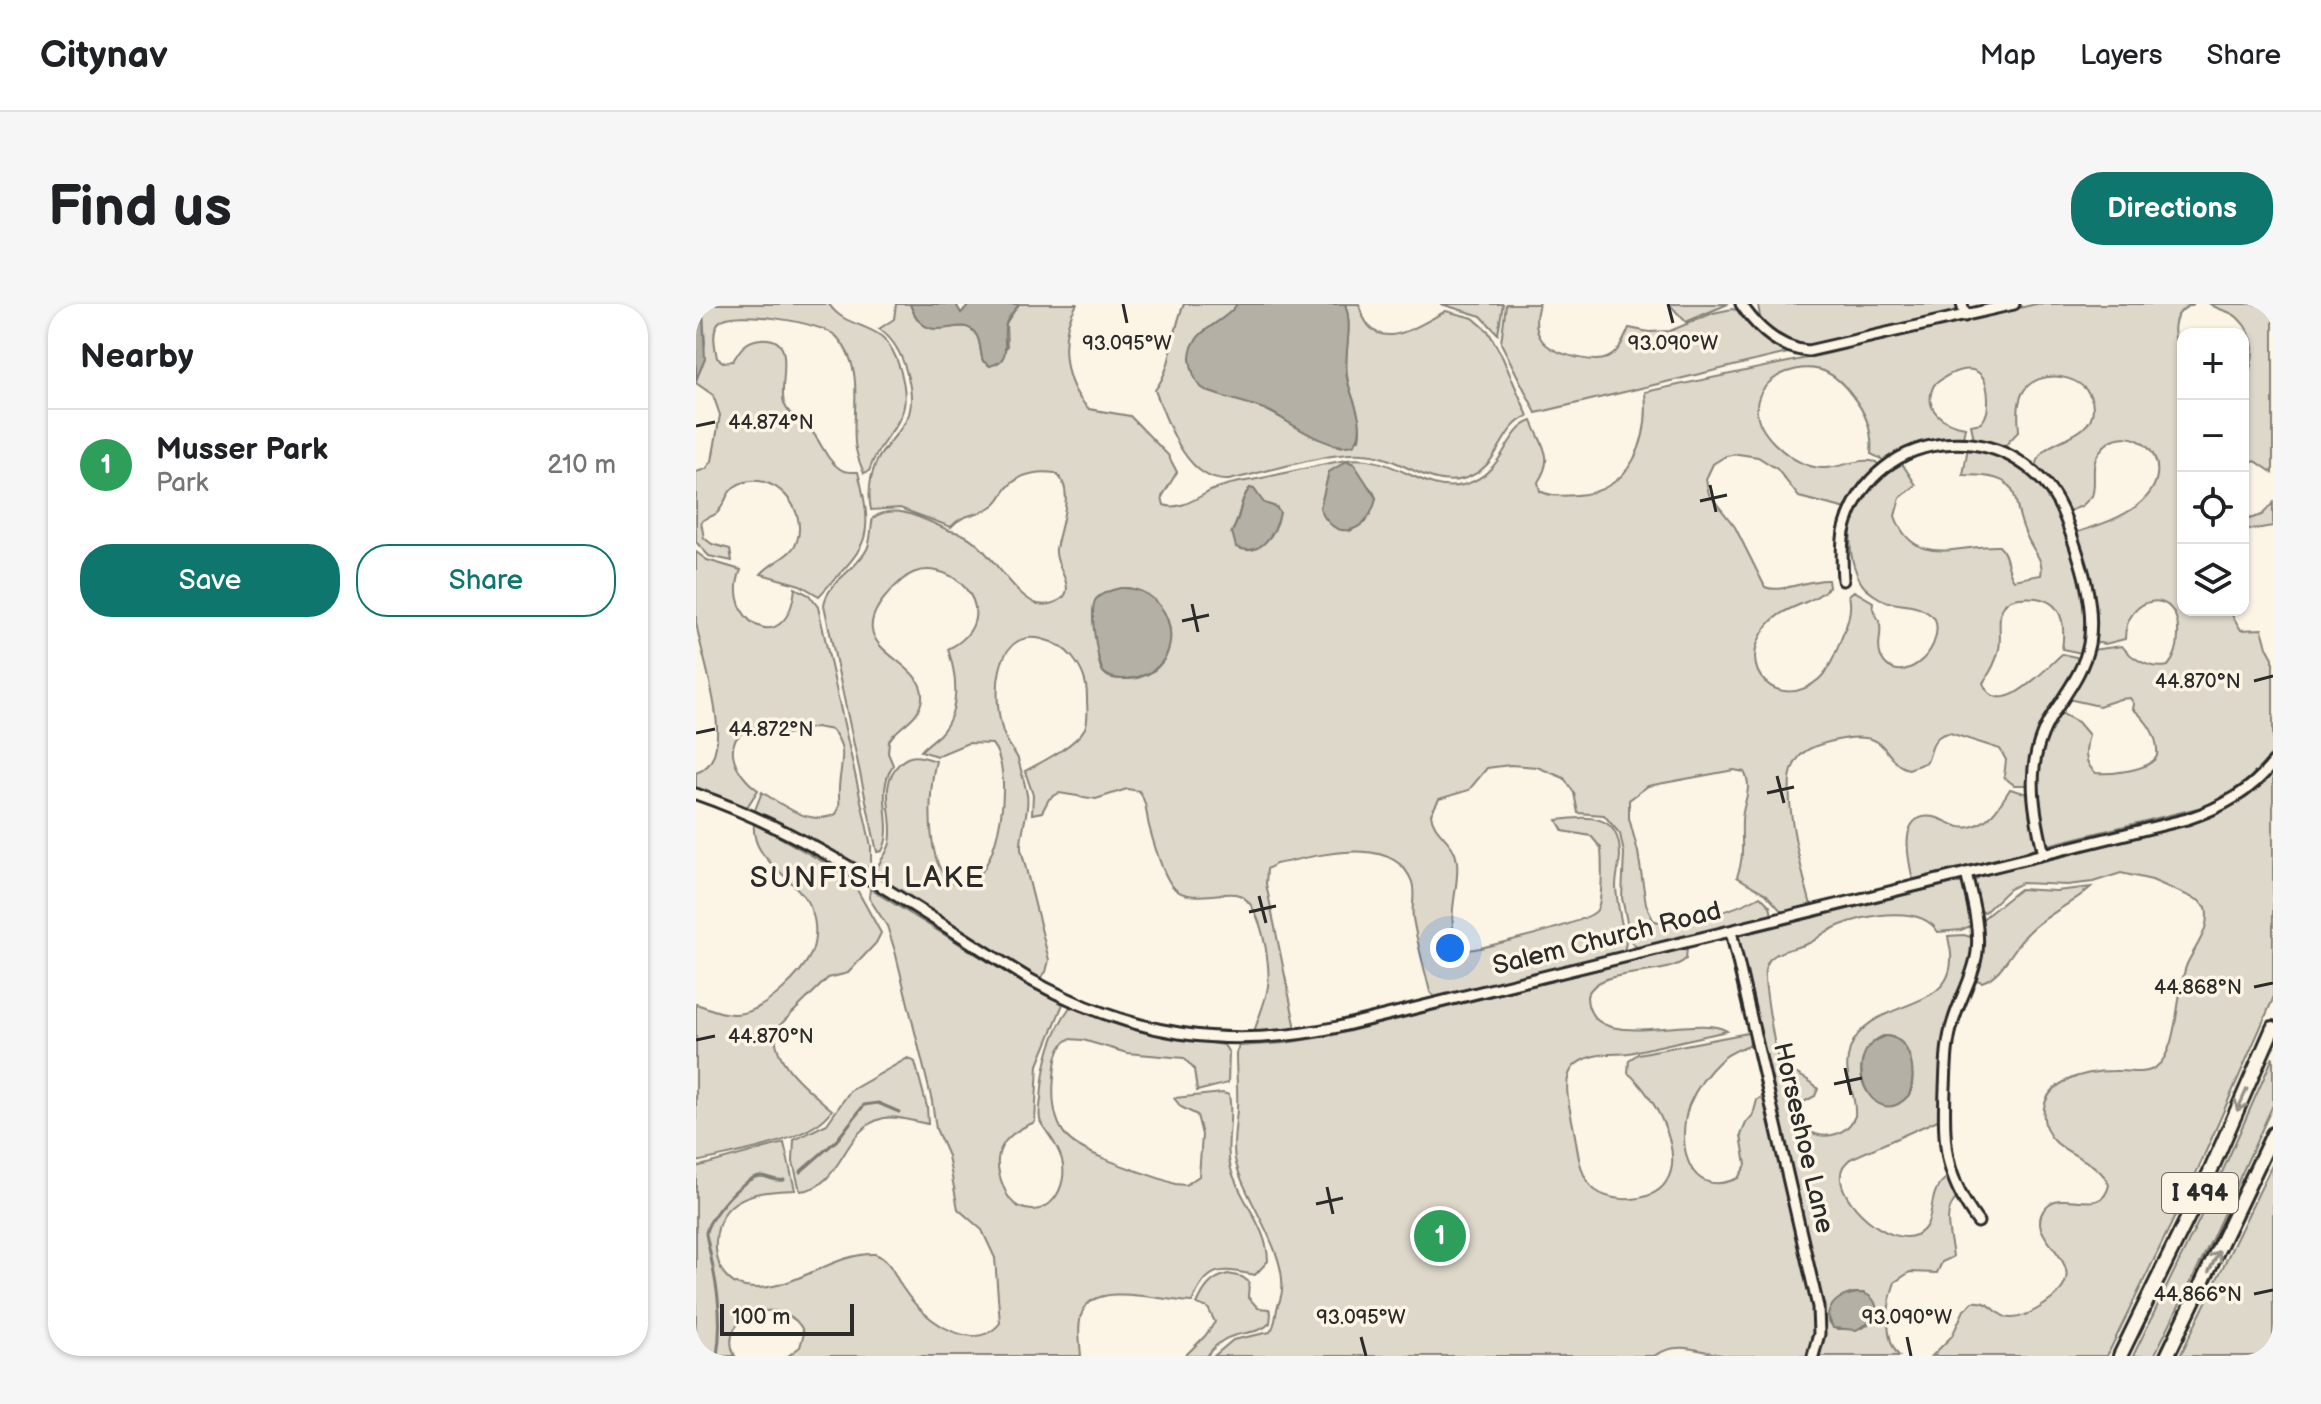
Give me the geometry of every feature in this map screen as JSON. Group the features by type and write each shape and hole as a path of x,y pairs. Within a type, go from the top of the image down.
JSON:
{"highway":[{"name":"I 494","path":"2120,1356 2210,1172 2273,1028"},
{"name":"I 494","path":"2167,1356 2273,1134"}],"street":[{"path":"1741,304 1755,323 1773,338 1788,347 1808,351 2014,304"},
{"path":"1962,304 1965,316"},
{"path":"1843,580 1844,533 1857,501 1881,472 1911,453 1948,443 1989,446 2023,462 2052,493 2064,514 2080,561 2091,627 2089,646 2080,670 2044,729 2035,752 2032,788 2044,854"},
{"name":"Salem Church Road","path":"696,794 749,814 785,832 1061,996 1131,1022 1205,1037 1275,1038 1321,1031 2209,812 2242,793 2273,763"},
{"path":"1966,873 1977,924 1977,950 1948,1042 1943,1139 1951,1176 1978,1222"},
{"name":"Horseshoe Lane","path":"1731,931 1818,1307 1819,1334 1813,1356"}],"shaded area":[{"path":"696,304 708,304 703,315 705,359 696,380"},
{"path":"708,304 829,304 840,316 881,336 897,360 904,388 902,414 869,471 864,473 855,443 854,374 846,349 837,337 828,331 797,322 741,316 719,322 715,330 717,358 723,362 733,361 751,341 773,340 780,345 786,407 810,429 835,465 844,471 858,472 866,514 863,542 819,596 800,585 761,574 791,551 799,528 797,516 785,494 764,482 739,484 731,490 717,513 701,522 704,538 712,544 730,549 732,561 709,556 696,542 696,472 706,469 712,461 720,415 713,395 696,383 705,343 703,315"},
{"path":"896,304 910,304 925,326 934,329 962,326 970,329 977,336 983,361 990,366 1007,347 1006,323 1019,304 1077,304 1065,344 1068,373 1073,386 1089,409 1130,416 1168,455 1177,472 1162,497 1164,505 1178,506 1230,484 1346,460 1379,462 1421,480 1448,487 1463,485 1488,472 1515,433 1532,421 1546,458 1538,482 1540,491 1563,496 1577,495 1612,484 1634,460 1644,427 1645,392 1826,354 2036,304 2194,304 2179,314 2174,329 2177,346 2177,616 2233,616 2241,630 2262,629 2273,658 2273,753 2245,783 2206,806 2048,845 2037,807 2036,779 2044,740 2059,712 2078,722 2089,735 2086,756 2096,773 2138,768 2157,756 2154,736 2133,709 2130,698 2099,706 2068,699 2092,650 2122,646 2142,662 2162,667 2168,666 2176,652 2177,620 2163,603 2143,605 2134,612 2127,624 2125,639 2105,644 2093,642 2075,533 2116,518 2138,505 2152,489 2157,473 2155,459 2148,447 2136,440 2123,437 2110,442 2096,459 2092,496 2082,506 2067,512 2055,490 2036,467 2044,451 2081,430 2091,417 2091,396 2074,381 2051,377 2029,385 2019,403 2019,431 2004,447 1974,439 1971,425 1981,423 1988,408 1982,377 1969,370 1952,373 1934,385 1931,401 1942,419 1965,427 1963,438 1925,443 1887,462 1871,454 1870,431 1865,417 1841,383 1826,372 1795,370 1780,375 1768,384 1760,396 1757,410 1761,426 1774,443 1790,457 1810,466 1827,468 1868,461 1876,462 1880,467 1847,509 1799,497 1777,469 1758,457 1738,454 1726,456 1713,464 1706,479 1709,494 1735,527 1765,587 1778,589 1828,580 1829,587 1822,593 1782,613 1768,625 1758,642 1755,658 1758,671 1765,682 1776,689 1790,691 1804,688 1819,679 1829,667 1847,625 1849,595 1854,591 1873,602 1880,625 1880,653 1888,666 1898,670 1908,669 1927,654 1936,632 1935,619 1921,609 1886,601 1869,591 1858,577 1851,550 1853,520 1859,506 1876,482 1901,462 1916,485 1900,498 1895,516 1903,533 1914,543 1926,549 1940,550 1999,546 2014,580 2041,575 2040,561 2022,526 2013,492 2008,485 1999,479 1963,475 1968,447 1991,452 2028,473 2054,507 2071,548 2084,610 2082,653 2062,649 2061,617 2051,604 2033,598 2020,598 2009,601 2002,610 1998,654 1983,683 1990,694 2000,697 2022,689 2062,654 2076,657 2079,661 2039,733 2029,764 2027,785 2014,785 2004,777 2006,760 2000,749 1950,733 1936,740 1927,762 1909,769 1897,763 1879,743 1866,738 1842,739 1808,749 1794,765 1790,794 1794,834 1811,905 1782,912 1766,894 1737,877 1742,855 1742,815 1748,790 1744,772 1734,770 1648,786 1629,800 1629,818 1646,904 1653,920 1691,920 1723,912 1760,896 1770,906 1772,915 1637,948 1631,941 1622,898 1624,853 1620,834 1604,815 1578,813 1574,793 1564,778 1537,767 1510,765 1487,768 1469,790 1439,799 1431,814 1457,862 1453,924 1459,944 1469,950 1506,942 1578,921 1597,910 1601,889 1601,848 1591,836 1563,831 1557,820 1591,818 1609,825 1619,842 1616,887 1626,943 1624,951 1435,998 1430,992 1415,927 1412,882 1403,867 1388,857 1371,852 1331,853 1276,864 1267,869 1266,884 1296,1029 1254,1033 1266,998 1269,976 1258,919 1244,898 1235,894 1195,896 1175,889 1159,859 1139,791 1127,789 1096,799 1059,793 1049,799 1042,812 1032,814 1033,795 1025,771 1081,734 1087,721 1087,692 1082,672 1067,651 1047,640 1026,639 1013,644 1005,655 1000,669 998,702 1003,732 1018,759 1027,795 1021,849 1049,960 1046,972 1040,978 874,877 890,843 889,781 900,763 909,757 936,761 931,793 932,836 935,856 942,872 952,883 967,886 978,876 988,861 995,841 1003,797 999,757 992,744 968,743 937,756 921,751 940,734 951,715 955,682 948,649 967,635 975,619 974,603 966,588 952,577 936,571 918,571 902,580 880,604 872,622 874,637 919,683 922,698 917,712 889,741 888,753 893,765 885,787 886,841 882,851 877,852 824,605 836,583 867,549 873,518 891,511 921,518 964,535 984,551 1029,600 1038,604 1056,602 1067,592 1056,556 1065,509 1065,488 1055,473 1036,473 1017,479 994,505 960,519 951,527 900,508 871,510 873,471 904,424 911,401 902,359 891,340 879,329 894,319","holes":["1347,461 1354,464 1376,498 1365,522 1350,531 1328,521 1322,510 1328,474","1250,488 1264,503 1276,507 1232,532","1128,588 1147,595 1160,607 1168,622 1170,638 1167,654 1158,667 1143,676 1111,678 1100,665 1094,623 1095,605 1105,593"]},
{"path":"910,304 956,304 961,313 970,304 1019,304 1005,328 1005,353 998,363 990,366 983,361 977,336 971,329 963,326 926,327"},
{"path":"1184,304 1237,304 1233,311 1201,334 1190,359 1198,383 1255,404 1332,444 1342,447 1359,439 1360,431 1347,375 1349,322 1345,304 1359,304 1365,321 1373,330 1384,335 1407,331 1446,311 1473,318 1488,331 1501,354 1528,416 1511,429 1485,466 1463,479 1451,481 1426,476 1389,460 1363,454 1315,459 1229,480 1214,478 1201,472 1181,448 1155,390 1166,370"},
{"path":"1237,304 1345,304 1349,323 1347,378 1360,428 1355,444 1335,445 1324,441 1271,412 1201,387 1191,365 1192,348 1202,333"},
{"path":"1441,304 1503,304 1498,334 1481,316"},
{"path":"1506,304 1539,304 1536,325 1542,340 1555,350 1583,359 1600,360 1611,356 1621,345 1629,328 1649,332 1670,331 1713,313 1732,309 1742,311 1788,353 1536,413 1501,343"},
{"path":"1669,304 1728,304 1686,322"},
{"path":"1758,304 1958,304 1958,308 1953,313 1804,346 1779,339 1761,324"},
{"path":"2210,304 2273,304 2273,473 2249,460 2249,372 2253,346 2249,328 2235,315"},
{"path":"1347,461 1354,464 1376,498 1367,519 1351,530 1342,530 1326,520 1320,508 1329,472"},
{"path":"1250,488 1264,503 1276,507 1280,513 1266,542 1252,550 1245,550 1236,547 1232,532"},
{"path":"2273,503 2273,526 2249,530 2249,519 2262,515"},
{"path":"696,552 707,560 741,570 737,588 739,604 757,626 769,628 780,623 790,611 795,588 809,595 818,607 871,846 871,865 864,871 755,810 762,792 807,816 817,818 836,814 842,751 832,730 816,727 779,736 756,727 736,738 733,756 742,775 758,790 747,807 696,788 696,773 709,764 716,748 717,727 696,621"},
{"path":"1120,588 1139,591 1154,599 1170,628 1170,644 1164,659 1152,671 1125,679 1113,678 1103,672 1093,624 1096,599"},
{"path":"2273,773 2273,999 2199,1167 2107,1356 1932,1356 1952,1336 1964,1310 1973,1302 1989,1305 2000,1314 2014,1318 2039,1308 2059,1293 2066,1279 2065,1266 2042,1232 2040,1220 2046,1207 2062,1200 2099,1200 2109,1185 2094,1167 2054,1141 2047,1131 2044,1106 2056,1087 2078,1076 2146,1071 2156,1067 2163,1059 2173,1034 2183,975 2202,937 2207,915 2206,907 2198,900 2152,880 2121,873 2093,882 2067,885 2021,883 2009,889 1985,912 1978,911 1974,881 1981,876 2211,817 2246,798"},
{"path":"2010,789 2028,794 2036,849 1913,880 1908,838 1914,821 1934,817 1960,827 1977,825 1994,812"},
{"path":"754,823 850,877 881,933 876,943 848,973 828,978 776,1029 779,1053 785,1064 832,1110 822,1121 790,1138 696,1162 696,1004 731,1014 762,1005 791,981 811,954 814,944 812,912 797,889 767,860 755,837"},
{"path":"1954,883 1965,886 1973,925 1961,930 1938,932 1929,923 1903,914 1855,920 1827,931 1809,943 1779,953 1770,959 1765,969 1779,1060 1818,1089 1815,1096 1798,1105 1796,1118 1809,1131 1826,1136 1843,1131 1855,1116 1847,1067 1850,1049 1859,1033 1873,1021 1937,990 1947,977 1951,960 1948,936 1974,938 1970,967 1942,1065 1940,1119 1850,1159 1841,1172 1842,1186 1856,1209 1879,1228 1905,1237 1923,1230 1928,1223 1936,1191 1948,1177 1957,1198 1948,1218 1953,1257 1942,1262 1937,1273 1910,1272 1895,1282 1888,1320 1890,1340 1899,1356 1816,1356 1822,1334 1737,936","holes":["1883,1036 1900,1041 1911,1065 1911,1092 1894,1105 1881,1103 1871,1096 1862,1076 1866,1053","1853,1293 1864,1293 1877,1310 1875,1319 1863,1328 1836,1329 1829,1322 1832,1306"]},
{"path":"2091,887 2029,932 1996,973 1982,982 1974,979 1980,921 2020,889 2056,891"},
{"path":"870,889 1026,985 1063,1004 1038,1065 1035,1122 1014,1133 1002,1147 999,1156 1004,1188 1019,1207 1030,1210 1048,1205 1062,1181 1062,1160 1041,1123 1040,1111 1049,1051 1070,1007 1150,1033 1224,1045 1229,1053 1228,1083 1197,1091 1194,1069 1184,1058 1127,1053 1069,1039 1061,1046 1056,1061 1054,1108 1062,1131 1087,1151 1175,1184 1186,1185 1199,1176 1202,1135 1197,1115 1181,1107 1174,1098 1229,1095 1228,1151 1231,1169 1267,1249 1268,1261 1255,1275 1224,1271 1210,1275 1192,1302 1132,1295 1100,1297 1089,1303 1080,1318 1081,1356 788,1356 800,1347 804,1333 796,1320 784,1313 770,1311 743,1319 735,1328 731,1341 735,1356 696,1356 696,1167 784,1143 795,1190 745,1197 731,1206 719,1226 716,1252 725,1275 733,1283 762,1288 779,1285 843,1259 875,1254 888,1264 915,1304 942,1326 962,1335 977,1336 991,1331 1000,1323 995,1258 982,1230 958,1209 948,1156 936,1129 895,951 887,926 869,898"},
{"path":"1687,948 1686,959 1675,965 1618,976 1594,986 1587,996 1592,1014 1605,1025 1624,1029 1713,1026 1727,1031 1630,1053 1592,1057 1572,1068 1568,1076 1568,1098 1580,1163 1589,1184 1606,1196 1640,1198 1660,1189 1671,1169 1669,1139 1656,1108 1628,1073 1629,1060 1638,1054 1753,1032 1755,1043 1722,1059 1695,1092 1685,1120 1685,1151 1697,1175 1707,1182 1721,1183 1738,1178 1746,1165 1741,1135 1753,1115 1757,1100 1766,1094 1802,1244 1817,1327 1810,1356 1728,1356 1691,1348 1673,1348 1654,1356 1214,1356 1233,1340 1270,1332 1282,1286 1275,1250 1235,1159 1236,1053 1239,1046 1334,1035"},
{"path":"1886,1036 1902,1043 1912,1068 1909,1095 1895,1105 1883,1105 1872,1098 1862,1072 1863,1057 1871,1044"},
{"path":"2273,1057 2273,1105 2211,1241 2154,1356 2133,1356 2220,1177"},
{"path":"908,1058 915,1062 927,1107 928,1124 889,1117 870,1124 850,1144 825,1180 800,1191 793,1162 794,1140 827,1124 850,1091"},
{"path":"2273,1163 2273,1356 2180,1356"},
{"path":"1228,1274 1249,1282 1248,1297 1258,1308 1269,1309 1270,1323 1256,1331 1224,1340 1207,1356 1185,1356 1215,1322 1208,1308 1197,1304 1200,1298 1213,1281"},
{"path":"1861,1293 1870,1296 1875,1303 1874,1320 1856,1330 1833,1328 1828,1315 1836,1301"}],"waterway":[{"path":"800,1172 837,1140 864,1105 878,1103 899,1112"},
{"path":"717,1356 719,1310 706,1234 708,1227 744,1183 760,1176 784,1180"}],"place":[{"name":"Musser Park","path":"1440,1236"}],"district":[{"name":"SUNFISH LAKE","path":"868,878"}]}
